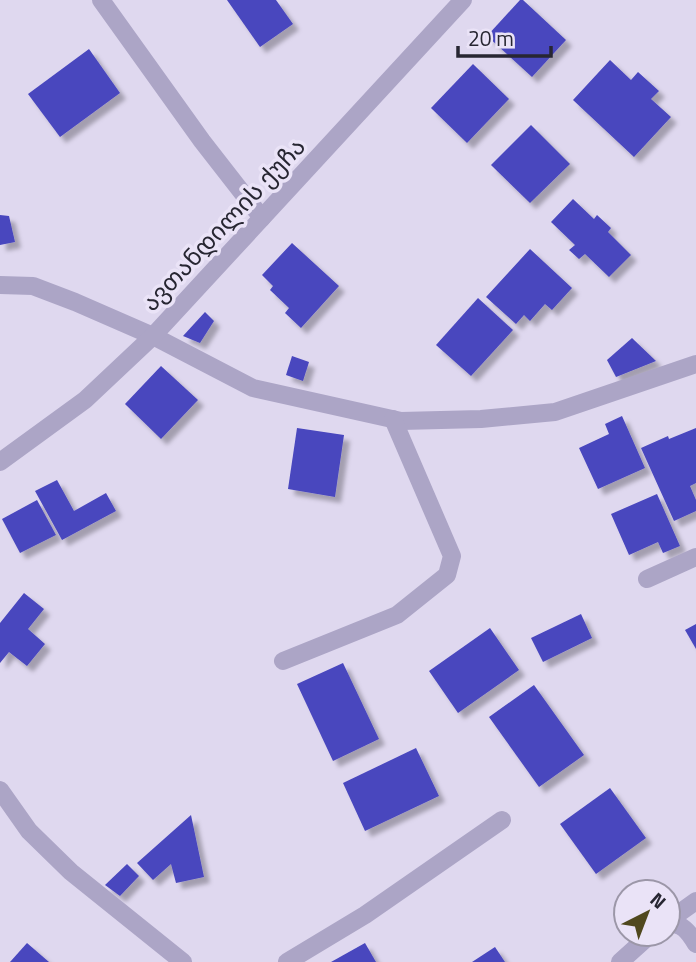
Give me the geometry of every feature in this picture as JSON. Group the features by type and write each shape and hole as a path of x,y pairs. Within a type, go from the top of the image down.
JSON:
{"street":[{"path":"101,0 202,141 262,218"},
{"name":"ავთანდილის ქუჩა","path":"0,462 85,400 153,336 463,0"},
{"path":"0,285 33,286 75,302 153,336 253,388 401,421 481,419 555,412 696,364"},
{"path":"283,661 397,615 447,575 452,556 393,419"},
{"path":"646,579 696,557"},
{"path":"0,790 29,831 71,872 183,962"},
{"path":"288,962 365,915 502,820"},
{"path":"682,928 696,944"},
{"path":"620,962 636,948"}],"building":[{"path":"227,0 276,0 293,24 260,47"},
{"path":"520,0 566,40 532,77 487,36"},
{"path":"89,49 120,93 60,137 28,94"},
{"path":"610,60 631,80 638,72 659,91 651,99 671,117 634,157 573,100"},
{"path":"473,64 509,99 467,143 431,108"},
{"path":"531,125 570,164 530,203 491,165"},
{"path":"573,199 594,219 597,215 611,228 608,232 631,255 609,277 585,254 579,259 569,250 575,245 551,222"},
{"path":"0,215 9,216 15,242 0,245"},
{"path":"292,243 339,286 301,328 285,313 289,308 270,290 273,286 262,275"},
{"path":"530,249 572,288 552,310 545,304 530,321 524,315 516,324 486,297"},
{"path":"478,298 513,330 471,376 436,345"},
{"path":"205,312 214,321 200,343 183,336"},
{"path":"632,338 656,361 616,377 607,360"},
{"path":"292,356 309,362 303,381 286,375"},
{"path":"161,366 198,400 161,439 125,404"},
{"path":"622,416 645,468 598,489 579,448 609,434 605,424"},
{"path":"297,428 344,435 335,497 288,489"},
{"path":"696,428 696,483 690,486 696,500 696,511 674,521 641,448"},
{"path":"57,480 74,511 106,493 116,511 62,540 35,491"},
{"path":"657,494 680,546 663,553 658,542 629,555 611,514"},
{"path":"37,500 56,535 20,553 2,519"},
{"path":"24,593 44,609 28,629 45,644 27,666 9,652 0,663 0,623"},
{"path":"581,614 592,638 543,662 531,638"},
{"path":"696,624 696,649 685,630"},
{"path":"490,628 519,670 458,713 429,671"},
{"path":"343,663 379,739 333,761 297,684"},
{"path":"534,685 584,755 539,787 489,717"},
{"path":"416,748 439,796 365,831 343,783"},
{"path":"610,788 646,838 596,874 560,824"},
{"path":"191,815 204,877 176,883 171,864 153,880 137,863"},
{"path":"127,864 139,876 120,896 105,885"},
{"path":"27,943 49,962 10,962"},
{"path":"365,943 376,962 331,962"},
{"path":"495,947 505,962 472,962"}]}
